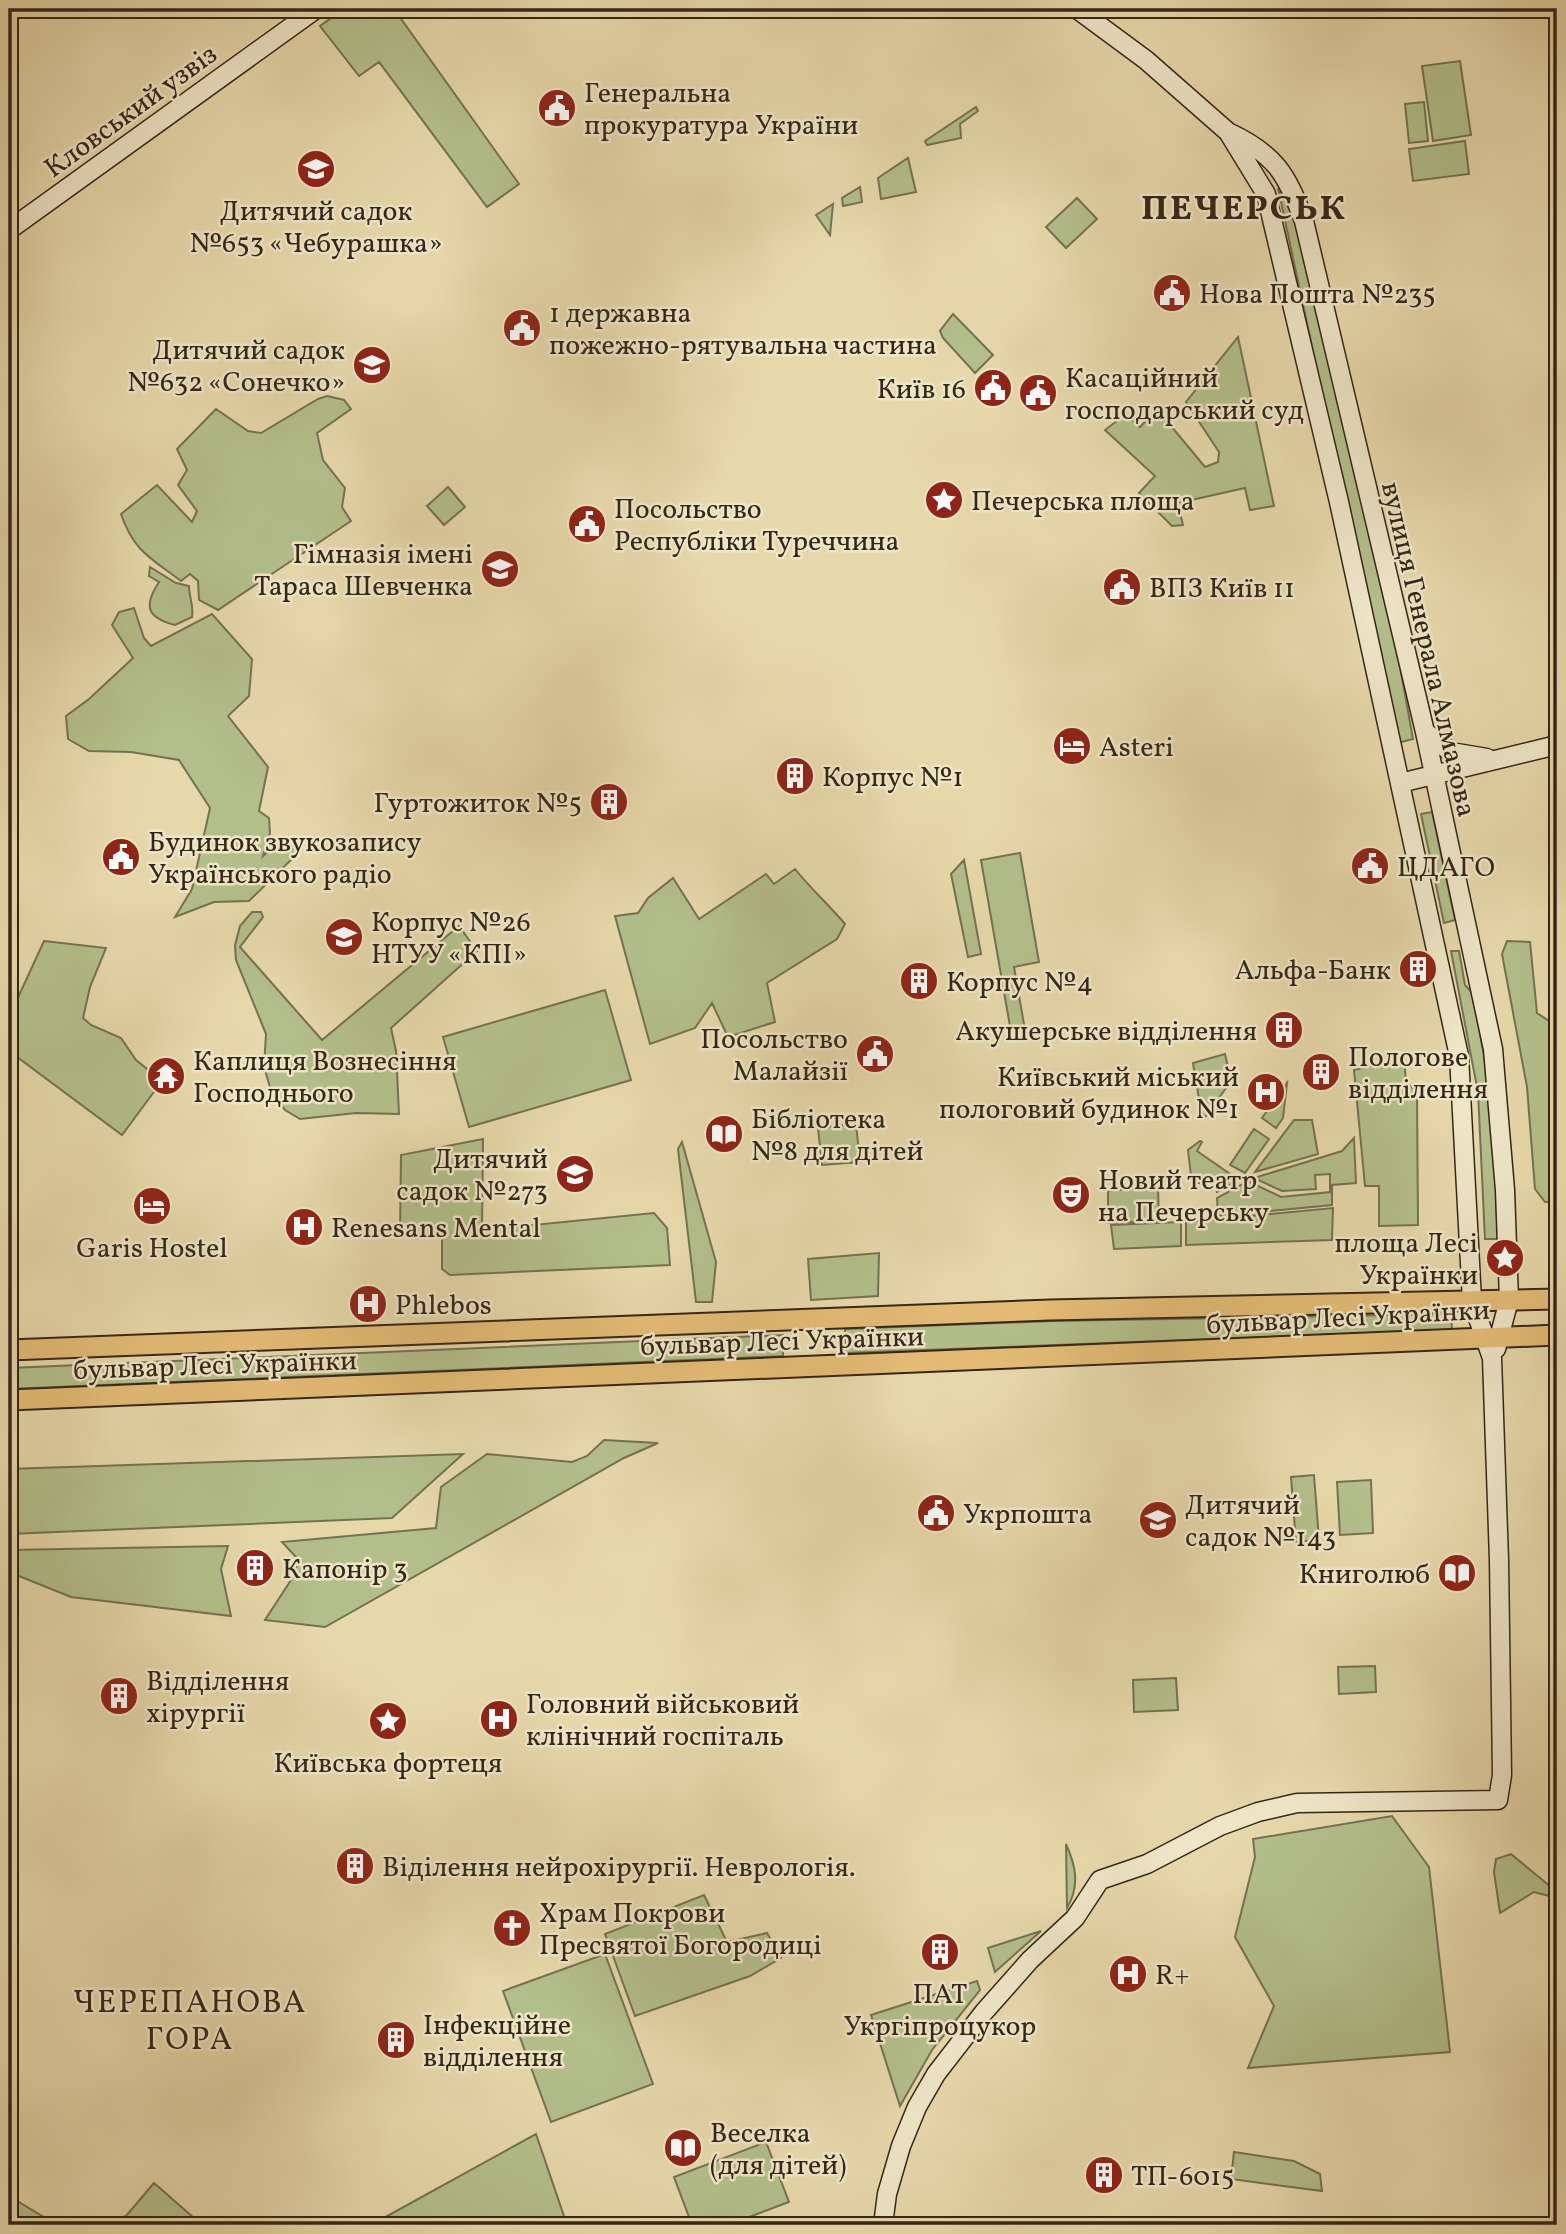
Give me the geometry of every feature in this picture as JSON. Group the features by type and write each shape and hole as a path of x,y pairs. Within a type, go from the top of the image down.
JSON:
{"main road":[{"name":"Кловський узвіз","path":"9,230 316,9"},
{"path":"1077,9 1146,60 1228,132"},
{"name":"вулиця Генерала Алмазова","path":"1228,132 1256,145 1272,158 1293,191 1304,221 1425,732 1493,1049 1505,1190 1510,1300"},
{"name":"вулиця Генерала Алмазова","path":"1228,132 1262,184 1275,233 1339,502 1459,1056 1472,1301"},
{"path":"1425,732 1438,744 1460,755 1501,759"},
{"path":"1400,783 1557,745"},
{"name":"бульвар Лесі Українки","path":"9,1350 1050,1310 1557,1298"},
{"path":"883,2225 887,2194 901,2146 916,2107 936,2074 990,2005 1030,1960 1075,1918 1100,1880 1147,1864 1220,1826 1258,1812 1297,1803 1498,1800 1502,1775 1500,1601 1492,1337 1510,1300"},
{"path":"1472,1301 1492,1337"},
{"name":"бульвар Лесі Українки","path":"9,1400 1557,1335"}],"green space":[{"path":"344,9 394,9 519,184 487,207 379,62 359,76 320,26"},
{"path":"1460,61 1471,135 1433,141 1422,66"},
{"path":"1424,102 1428,141 1409,143 1405,104"},
{"path":"976,107 978,111 960,124 961,138 927,145 925,141"},
{"path":"1465,141 1469,174 1413,181 1409,149"},
{"path":"908,158 916,192 881,199 878,178"},
{"path":"860,187 862,202 843,206 842,198"},
{"path":"1278,188 1294,214 1397,650 1413,739 1397,743"},
{"path":"1077,198 1097,219 1066,248 1046,227"},
{"path":"833,204 830,235 816,215"},
{"path":"953,314 993,355 975,373 943,338 940,331"},
{"path":"1238,337 1274,506 1250,510 1245,488 1178,503 1183,525 1172,526 1139,493 1155,476 1105,430 1126,414 1140,427 1157,409 1205,467 1218,462 1219,452 1186,402"},
{"path":"327,396 344,400 351,409 317,433 323,460 345,488 342,507 351,521 218,610 199,600 198,581 190,574 181,581 138,546 121,514 157,485 192,522 197,511 178,485 187,470 177,449 216,409 248,431 261,433"},
{"path":"448,487 465,507 444,525 427,506"},
{"path":"150,567 176,583 189,586 192,617 175,625 153,615 150,610 151,598 159,582 149,576"},
{"path":"134,608 144,638 151,646 212,614 252,659 249,696 228,716 268,767 259,811 269,818 270,833 263,856 284,837 298,853 249,901 214,902 175,917 192,889 210,808 179,760 131,752 89,751 68,739 66,716 89,699 133,658 112,625 119,612"},
{"path":"1432,812 1455,920 1444,923 1421,814"},
{"path":"1020,853 1039,962 1014,967 1025,1030 1011,1032 981,860"},
{"path":"964,860 981,954 968,957 951,874"},
{"path":"795,869 845,924 837,939 767,983 775,1022 728,1037 712,1003 695,1028 650,1044 615,916 638,913 648,898 673,878 699,919 766,874 774,884"},
{"path":"252,912 261,912 263,917 240,947 322,1040 459,926 477,951 391,1028 396,1051 399,1114 356,1113 300,1119 285,1110 272,1094 264,1067 266,1034 236,960 235,945 240,926"},
{"path":"44,941 106,948 90,987 83,1018 91,1025 121,1038 136,1060 162,1081 122,1135 9,1051 9,1017"},
{"path":"1507,941 1530,942 1537,1013 1549,1021 1557,1043 1557,1202 1545,1202 1535,1189 1527,1087 1502,954"},
{"path":"1451,951 1459,951 1465,985 1473,994 1492,1102 1498,1239 1485,1239 1478,1092"},
{"path":"605,990 631,1080 469,1127 443,1037"},
{"path":"1225,1054 1231,1081 1206,1116 1202,1117 1193,1063"},
{"path":"1404,1058 1406,1082 1417,1092 1418,1225 1379,1226 1379,1186 1365,1186 1354,1070"},
{"path":"1287,1083 1283,1118 1276,1128 1262,1118"},
{"path":"1294,1120 1312,1120 1318,1154 1255,1172"},
{"path":"856,1124 860,1162 822,1165 818,1128"},
{"path":"1254,1129 1269,1139 1245,1173 1230,1165"},
{"path":"1354,1138 1356,1183 1332,1185 1332,1205 1218,1216 1217,1198 1248,1181 1281,1197 1330,1192 1330,1174 1315,1175 1316,1189 1282,1191 1254,1178 1342,1151"},
{"path":"483,1139 482,1230 654,1213 667,1228 670,1265 450,1275 442,1269 442,1234 400,1234 401,1155"},
{"path":"682,1142 716,1262 712,1302 696,1302 678,1149"},
{"path":"1202,1142 1197,1151 1241,1179 1217,1192 1215,1181 1192,1184 1188,1150"},
{"path":"1158,1187 1159,1221 1108,1223 1108,1191"},
{"path":"1333,1208 1332,1240 1186,1245 1186,1222"},
{"path":"1181,1222 1181,1246 1114,1249 1111,1225"},
{"path":"879,1253 878,1296 811,1300 808,1259"},
{"path":"1451,1314 1452,1330 845,1353 845,1329 1053,1321"},
{"path":"783,1335 783,1356 9,1389 9,1368"},
{"path":"604,1440 658,1443 624,1458 325,1627 265,1620 295,1574 297,1558 282,1542 436,1528 441,1487 487,1454 572,1462 587,1456"},
{"path":"463,1454 392,1518 9,1534 9,1469"},
{"path":"1314,1475 1319,1540 1296,1542 1291,1477"},
{"path":"1371,1480 1373,1533 1340,1535 1337,1482"},
{"path":"228,1546 221,1569 231,1616 71,1597 9,1572 9,1550"},
{"path":"1375,1666 1376,1692 1339,1694 1338,1667"},
{"path":"1176,1678 1178,1710 1134,1712 1133,1680"},
{"path":"1392,1816 1429,1867 1450,2052 1248,2068 1274,2006 1235,1937 1255,1857 1253,1839"},
{"path":"1066,1844 1075,1876 1074,1892 1067,1908"},
{"path":"1511,1854 1557,1892 1557,1898 1534,1892 1500,1913 1494,1872 1496,1859"},
{"path":"704,1895 727,1942 767,1933 781,1958 750,1976 635,2016 605,1934"},
{"path":"1041,1931 995,1972 988,1948"},
{"path":"605,1954 653,2084 551,2122 503,1991"},
{"path":"977,1981 980,1990 932,2050 900,2106 871,2015"},
{"path":"536,2134 567,2225 371,2225"},
{"path":"766,2142 789,2202 728,2225 692,2225 674,2177"},
{"path":"1234,2152 1294,2161 1320,2174 1322,2191 1231,2179"},
{"path":"154,2183 202,2225 99,2225 126,2216"},
{"path":"9,2196 57,2225 9,2225"}],"place":[{"name":"Генеральна прокуратура України","path":"557,108"},
{"name":"Дитячий садок №653 «Чебурашка»","path":"316,169"},
{"name":"Нова Пошта №235","path":"1172,293"},
{"name":"1 державна пожежно-рятувальна частина","path":"522,328"},
{"name":"Дитячий садок №632 «Сонечко»","path":"372,365"},
{"name":"Київ 16","path":"993,388"},
{"name":"Касаційний господарський суд","path":"1038,393"},
{"name":"Печерська площа","path":"944,500"},
{"name":"Посольство Республіки Туреччина","path":"587,524"},
{"name":"Гімназія імені Тараса Шевченка","path":"500,569"},
{"name":"ВПЗ Київ 11","path":"1122,587"},
{"name":"Asteri","path":"1072,746"},
{"name":"Корпус №1","path":"795,776"},
{"name":"Гуртожиток №5","path":"609,802"},
{"name":"Будинок звукозапису Українського радіо","path":"121,857"},
{"name":"ЦДАГО","path":"1370,866"},
{"name":"Корпус №26 НТУУ «КПІ»","path":"344,937"},
{"name":"Альфа-Банк","path":"1418,969"},
{"name":"Корпус №4","path":"919,981"},
{"name":"Акушерське відділення","path":"1284,1030"},
{"name":"Посольство Малайзії","path":"875,1054"},
{"name":"Пологове відділення","path":"1321,1072"},
{"name":"Каплиця Вознесіння Господнього","path":"166,1076"},
{"name":"Київський міський пологовий будинок №1","path":"1266,1092"},
{"name":"Бібліотека №8 для дітей","path":"724,1134"},
{"name":"Дитячий садок №273","path":"575,1174"},
{"name":"Новий театр на Печерську","path":"1071,1195"},
{"name":"Garis Hostel","path":"152,1206"},
{"name":"Renesans Mental","path":"304,1227"},
{"name":"площа Лесі Українки","path":"1505,1258"},
{"name":"Phlebos","path":"368,1304"},
{"name":"Укрпошта","path":"936,1513"},
{"name":"Дитячий садок №143","path":"1158,1520"},
{"name":"Капонір 3","path":"255,1568"},
{"name":"Книголюб","path":"1457,1573"},
{"name":"Відділення хірургії","path":"119,1696"},
{"name":"Головний військовий клінічний госпіталь","path":"499,1719"},
{"name":"Київська фортеця","path":"388,1721"},
{"name":"Віділення нейрохірургії. Неврологія.","path":"355,1866"},
{"name":"Храм Покрови Пресвятої Богородиці","path":"512,1928"},
{"name":"ПАТ Укргіпроцукор","path":"940,1952"},
{"name":"R+","path":"1128,1974"},
{"name":"Інфекційне відділення","path":"396,2040"},
{"name":"Веселка (для дітей)","path":"683,2148"},
{"name":"ТП-6015","path":"1104,2175"}],"district":[{"name":"ПЕЧЕРСЬК","path":"1244,207"},
{"name":"ЧЕРЕПАНОВА ГОРА","path":"190,2020"}]}
